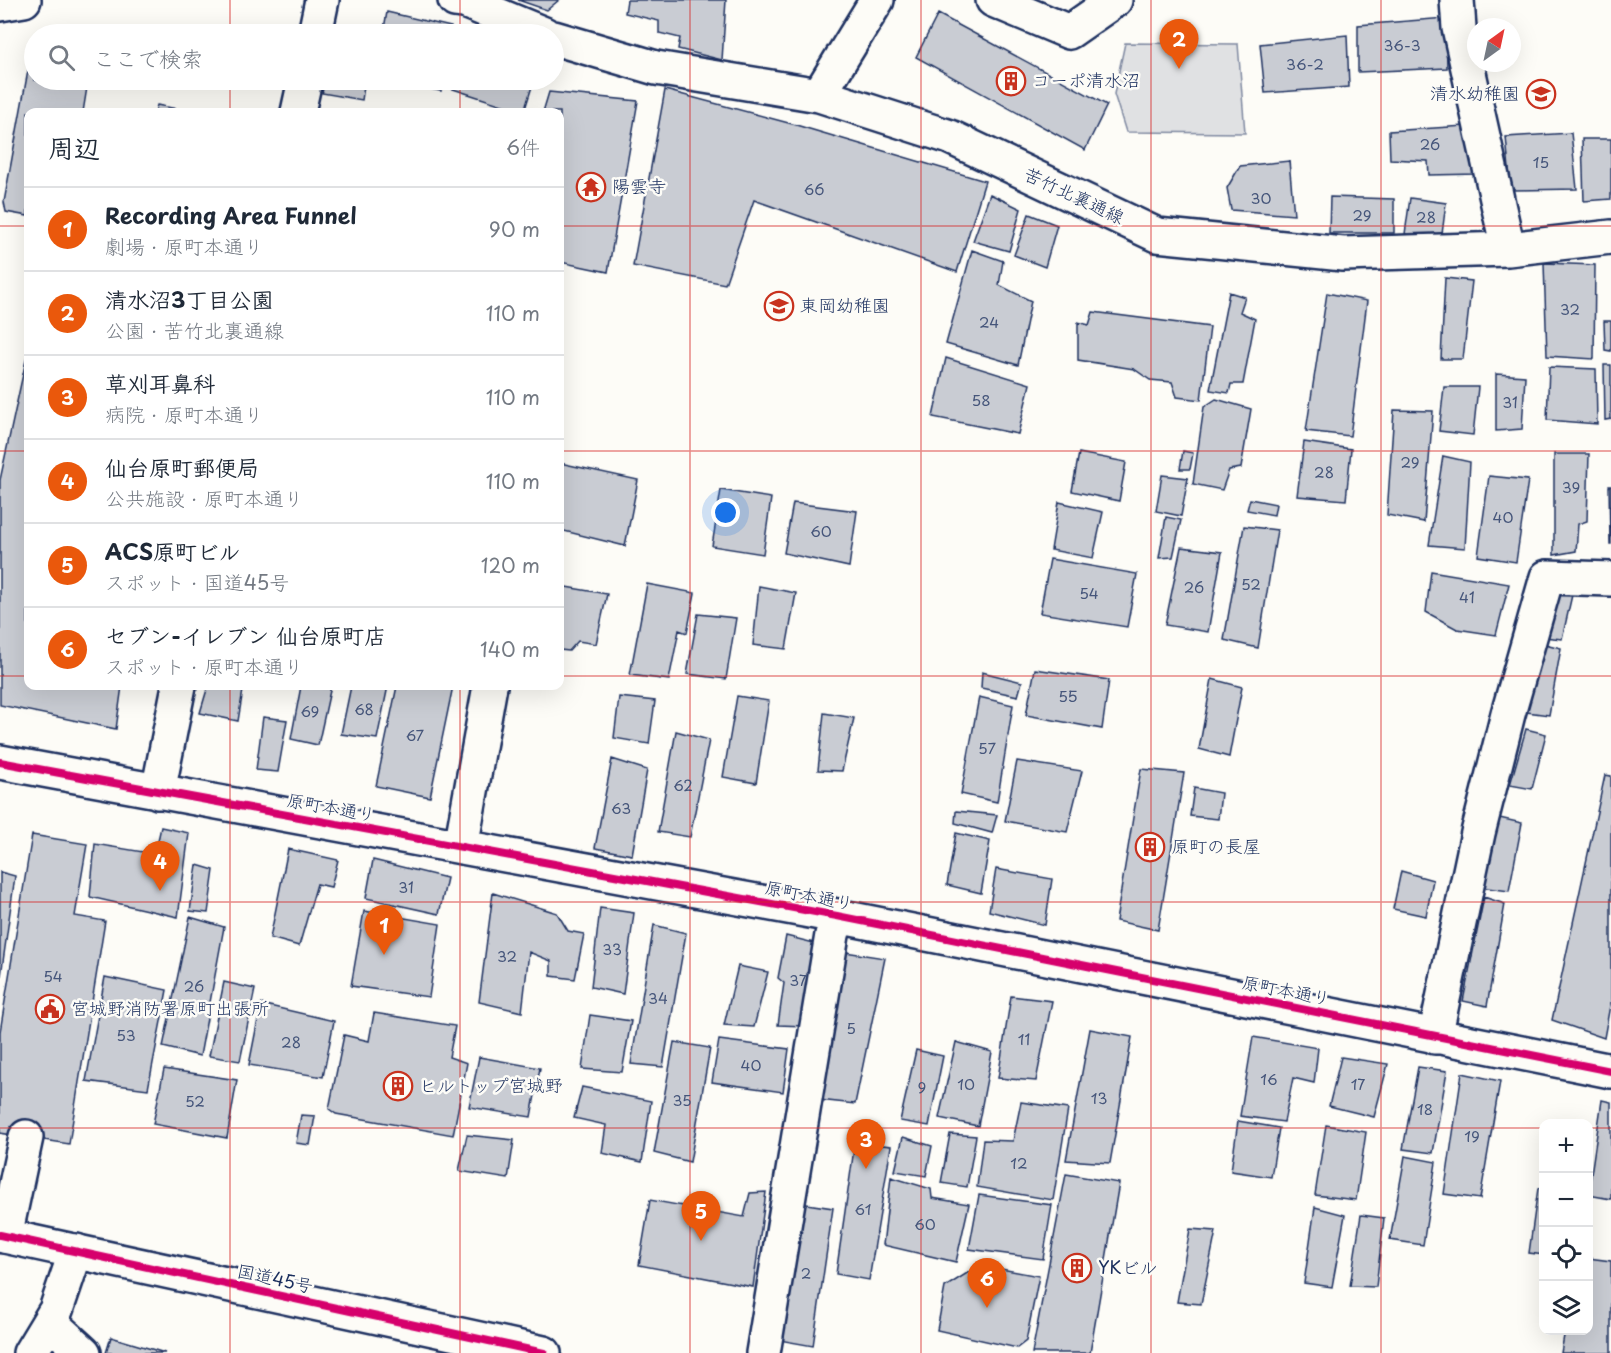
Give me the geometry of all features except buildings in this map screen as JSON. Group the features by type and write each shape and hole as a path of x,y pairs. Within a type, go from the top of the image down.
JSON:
{"main road":[{"path":"0,4 24,0"},
{"path":"317,24 322,0"},
{"path":"454,0 465,0 521,24"},
{"path":"819,95 877,0"},
{"path":"993,0 1069,32 1115,0"},
{"path":"1457,0 1459,28 1508,249"},
{"name":"苦竹北裏通線","path":"564,41 657,68 819,95 950,137 1157,235 1343,254 1508,249 1611,237"},
{"path":"299,108 303,90"},
{"path":"1435,1037 1478,833 1508,714 1547,577 1611,579"},
{"path":"158,792 178,690"},
{"path":"461,847 489,690"},
{"name":"原町本通り","path":"0,762 837,916 1611,1071"},
{"path":"763,1353 837,916"},
{"path":"2,1236 26,1137"},
{"name":"国道45号","path":"2,1236 544,1353"},
{"path":"30,1353 50,1322 76,1251"},
{"path":"50,1322 84,1353"}],"shaded area":[{"path":"1125,43 1238,44 1245,133 1126,132 1114,94"}],"cycle path":[{"path":"0,762 837,916 1611,1071"},
{"path":"0,1235 544,1353"}],"place":[{"name":"清水沼3丁目公園","path":"1179,69"},
{"name":"コーポ清水沼","path":"1011,81"},
{"name":"清水幼稚園","path":"1541,94"},
{"name":"陽雲寺","path":"591,187"},
{"name":"東岡幼稚園","path":"779,306"},
{"name":"原町の長屋","path":"1150,847"},
{"name":"仙台原町郵便局","path":"160,891"},
{"name":"Recording Area Funnel","path":"384,955"},
{"name":"宮城野消防署原町出張所","path":"50,1009"},
{"name":"ヒルトップ宮城野","path":"398,1086"},
{"name":"草刈耳鼻科","path":"866,1169"},
{"name":"ACS原町ビル","path":"701,1241"},
{"name":"YKビル","path":"1077,1268"},
{"name":"セブン-イレブン 仙台原町店","path":"987,1308"}]}
